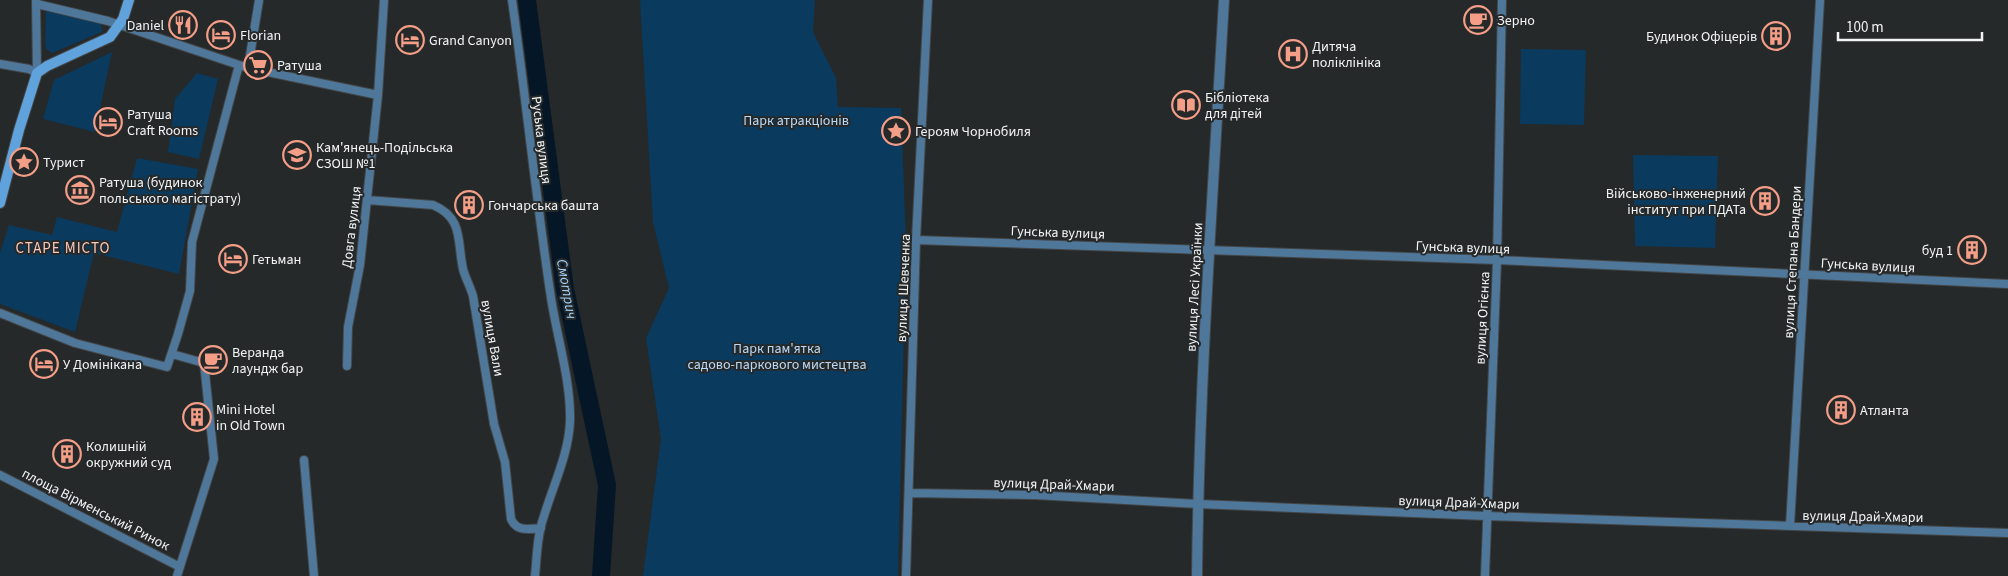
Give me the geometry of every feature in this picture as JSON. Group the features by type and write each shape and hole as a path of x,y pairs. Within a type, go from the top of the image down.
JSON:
{"main road":[{"path":"0,203 19,130 37,73 47,66 110,37 123,19 129,0"}],"street":[{"path":"248,68 259,0"},
{"name":"Довга вулиця","path":"347,366 348,327 360,266 378,95 384,0"},
{"name":"Руська вулиця","path":"512,0 551,299 570,406 569,435 561,469 540,528 535,576"},
{"name":"вулиця Шевченка","path":"906,576 916,240 928,0"},
{"name":"вулиця Лесі Українки","path":"1197,576 1198,504 1209,250 1224,0"},
{"name":"вулиця Огієнка","path":"1485,576 1497,260 1502,0"},
{"name":"вулиця Степана Бандери","path":"1790,526 1820,0"},
{"path":"0,64 29,69 37,73 37,2 108,21 248,68 378,95"},
{"path":"0,313 75,343 167,367 190,291 192,242 239,65"},
{"name":"вулиця Вали","path":"367,200 433,205 442,209 453,219 458,234 464,272 470,282 473,296 494,424 508,479 511,519 514,526 521,529 540,528"},
{"name":"Гунська вулиця","path":"916,240 1497,260 2008,284"},
{"path":"172,354 204,363 214,459 177,576"},
{"path":"304,460 314,576"},
{"name":"площа Вірменський Ринок","path":"0,475 180,566"},
{"name":"вулиця Драй-Хмари","path":"909,493 1035,495 1486,516 2008,533"}],"green space":[{"name":"Парк пам'ятка садово-паркового мистецтва","path":"640,0 815,0 813,32 836,78 838,107 901,108 906,244 898,576 643,576 661,439 646,338 669,288 653,222"},
{"path":"46,11 101,22 102,32 52,53 46,49 45,44"},
{"path":"1521,49 1586,50 1584,125 1520,124"},
{"path":"112,52 95,132 43,119 54,80"},
{"path":"197,73 218,79 199,159 168,152 175,99"},
{"path":"1633,155 1718,156 1715,248 1635,246"},
{"path":"137,158 198,169 179,274 94,253 75,332 0,304 0,253 9,225 52,235 57,217 117,232"}],"waterway":[{"name":"Смотрич","path":"527,0 565,289 607,485 601,576"}],"place":[{"name":"Зерно","path":"1478,20"},
{"name":"Daniel","path":"183,25"},
{"name":"Florian","path":"221,35"},
{"name":"Будинок Офіцерів","path":"1776,36"},
{"name":"Grand Canyon","path":"410,40"},
{"name":"Дитяча поліклініка","path":"1293,54"},
{"name":"Ратуша","path":"258,65"},
{"name":"Бібліотека для дітей","path":"1186,105"},
{"name":"Ратуша Craft Rooms","path":"108,122"},
{"name":"Героям Чорнобиля","path":"896,131"},
{"name":"Кам'янець-Подільська СЗОШ №1","path":"297,155"},
{"name":"Турист","path":"24,162"},
{"name":"Ратуша (будинок польського магістрату)","path":"80,190"},
{"name":"Військово-інженерний інститут при ПДАТа","path":"1765,201"},
{"name":"Гончарська башта","path":"469,205"},
{"name":"буд 1","path":"1972,250"},
{"name":"Гетьман","path":"233,259"},
{"name":"Веранда лаундж бар","path":"213,360"},
{"name":"У Домінікана","path":"44,364"},
{"name":"Атланта","path":"1841,410"},
{"name":"Mini Hotel in Old Town","path":"197,417"},
{"name":"Колишній окружний суд","path":"67,454"}],"district":[{"name":"СТАРЕ МІСТО","path":"63,248"}],"park label":[{"name":"Парк атракціонів","path":"796,120"}]}
